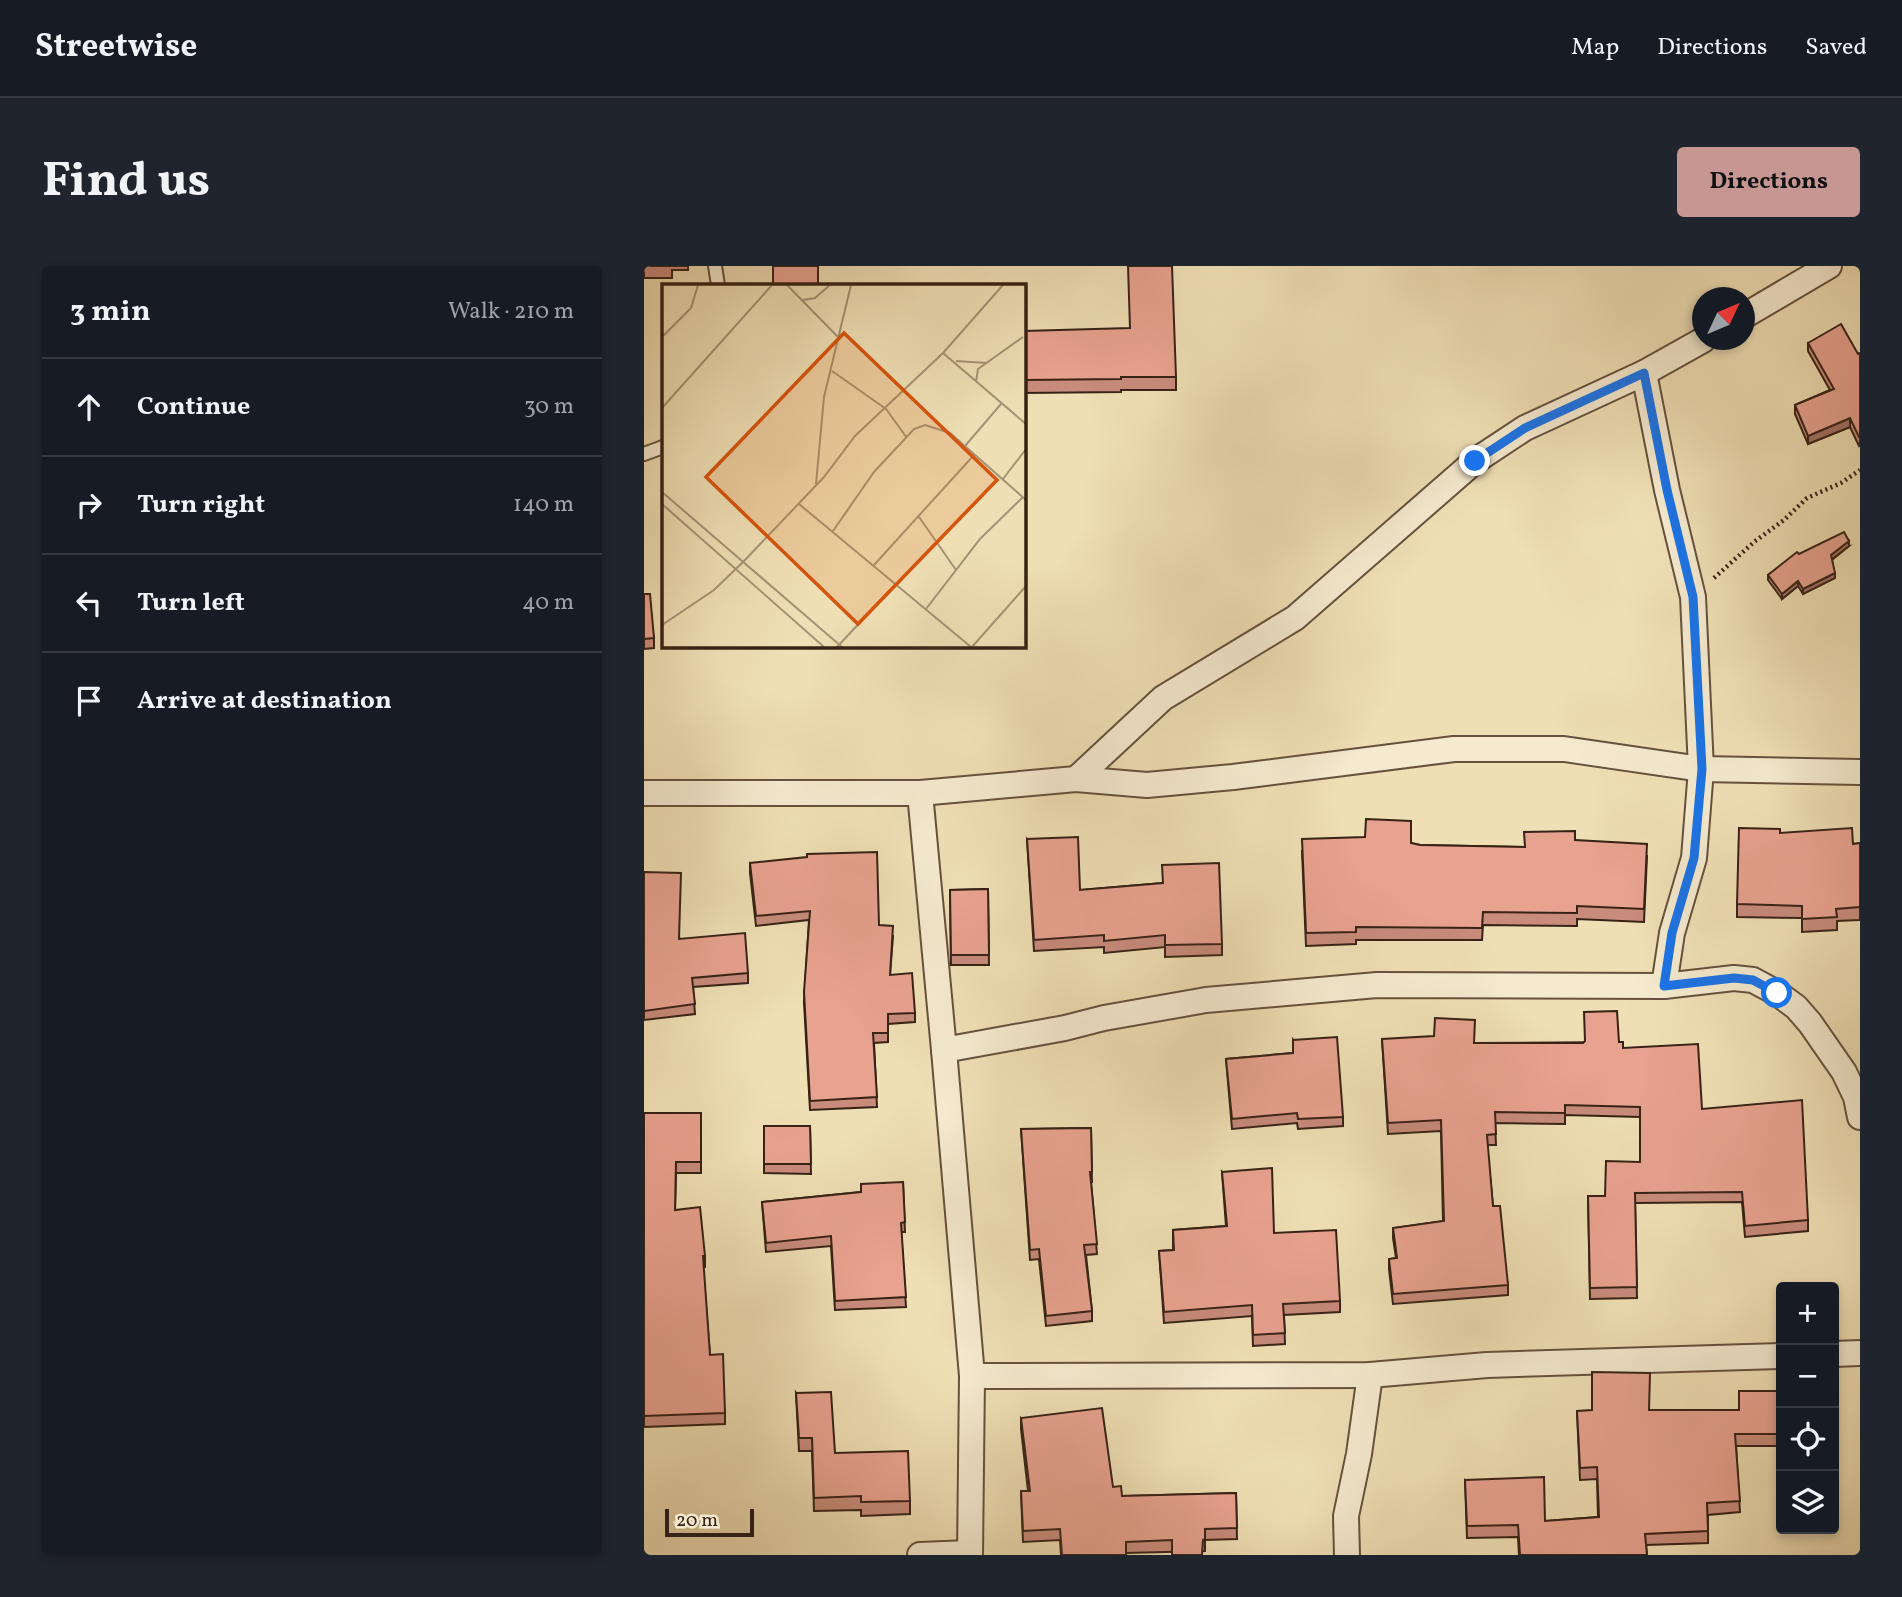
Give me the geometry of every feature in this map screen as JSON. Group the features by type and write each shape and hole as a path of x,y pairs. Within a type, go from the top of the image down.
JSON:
{"street":[{"path":"1755,310 1823,268"},
{"path":"1076,779 1163,698 1295,618 1475,461 1525,428 1644,373 1692,346"},
{"path":"1644,373 1667,490 1693,597 1702,769 1694,858 1672,933 1664,986"},
{"path":"644,793 920,793 1076,779 1147,785 1233,777 1454,748 1564,749 1702,769 1860,772"},
{"path":"920,793 972,1376 969,1554 920,1555"},
{"path":"944,1050 1065,1028 1104,1018 1219,999 1377,985 1664,986 1734,978 1753,980 1796,1007 1844,1072 1856,1097 1860,1117"},
{"path":"1839,1354 1860,1353"},
{"path":"972,1376 1370,1374 1487,1365 1776,1356"},
{"path":"1347,1555 1346,1516 1359,1454 1370,1374"}],"lane":[{"path":"715,266 718,284"},
{"path":"644,454 662,447"}],"path":[{"path":"1693,597 1807,498 1841,483 1860,470"}],"building":[{"path":"773,266 818,266 818,284 773,284"},
{"path":"1128,266 1172,266 1176,377 1026,380 1026,331 1130,328"},
{"path":"1841,324 1858,354 1860,353 1860,437 1850,418 1808,436 1795,405 1834,389 1808,343"},
{"path":"1844,532 1849,541 1831,555 1835,573 1803,589 1798,581 1782,594 1768,575 1797,552 1799,554"},
{"path":"644,594 650,594 654,638 644,639"},
{"path":"1366,819 1411,821 1411,843 1420,845 1525,847 1524,832 1575,831 1575,840 1647,844 1644,909 1577,906 1577,913 1483,912 1482,928 1356,927 1356,932 1306,933 1302,839 1365,837"},
{"path":"1739,828 1780,829 1780,833 1852,828 1853,844 1860,843 1860,907 1836,909 1837,917 1802,919 1802,906 1737,904"},
{"path":"1078,837 1080,890 1163,883 1162,865 1219,863 1222,944 1165,945 1165,935 1104,941 1104,935 1034,940 1027,839"},
{"path":"877,852 879,925 893,926 890,975 912,973 915,1013 888,1014 888,1033 873,1033 877,1097 810,1101 804,992 810,911 756,916 750,863 807,857 807,854"},
{"path":"644,872 681,873 679,939 745,933 748,973 692,978 695,1004 644,1011"},
{"path":"988,889 989,955 951,955 950,890"},
{"path":"1617,1011 1619,1042 1623,1042 1623,1048 1698,1044 1702,1109 1802,1100 1808,1220 1745,1226 1742,1192 1635,1193 1637,1287 1590,1288 1588,1196 1605,1196 1606,1161 1640,1162 1640,1107 1565,1105 1565,1113 1495,1112 1496,1134 1487,1135 1493,1206 1500,1206 1508,1285 1393,1294 1389,1259 1397,1258 1393,1228 1444,1221 1441,1120 1388,1123 1382,1039 1434,1036 1435,1018 1475,1020 1474,1043 1583,1043 1584,1012"},
{"path":"1337,1037 1343,1117 1298,1119 1297,1113 1232,1119 1226,1059 1293,1053 1293,1040"},
{"path":"644,1113 701,1113 701,1162 676,1162 675,1210 700,1207 710,1355 723,1354 725,1413 644,1416"},
{"path":"764,1126 810,1126 811,1164 764,1164"},
{"path":"1091,1128 1090,1172 1097,1244 1084,1245 1092,1311 1046,1316 1039,1249 1030,1250 1021,1129"},
{"path":"1272,1168 1274,1233 1336,1230 1340,1301 1283,1304 1285,1333 1253,1335 1252,1305 1164,1312 1159,1251 1174,1250 1173,1230 1227,1226 1222,1172"},
{"path":"903,1182 905,1222 901,1223 906,1297 835,1301 831,1236 766,1243 762,1202 861,1192 861,1184"},
{"path":"1592,1372 1650,1373 1649,1410 1739,1410 1739,1391 1776,1391 1776,1434 1735,1434 1740,1501 1707,1503 1708,1531 1645,1534 1647,1555 1520,1555 1518,1525 1467,1526 1465,1480 1544,1477 1545,1521 1599,1517 1597,1467 1580,1468 1577,1411 1592,1410"},
{"path":"831,1392 835,1453 908,1451 910,1501 861,1502 861,1496 814,1498 812,1438 799,1438 796,1393"},
{"path":"1102,1408 1113,1487 1121,1486 1122,1496 1236,1493 1237,1528 1205,1529 1202,1555 1172,1555 1172,1540 1126,1542 1126,1555 1062,1555 1060,1529 1023,1531 1021,1491 1030,1491 1021,1418"}],"route":[{"path":"1475,461 1525,428 1644,373 1667,490 1693,597 1702,769 1694,858 1672,933 1664,986 1734,978 1753,980 1777,993"}]}
